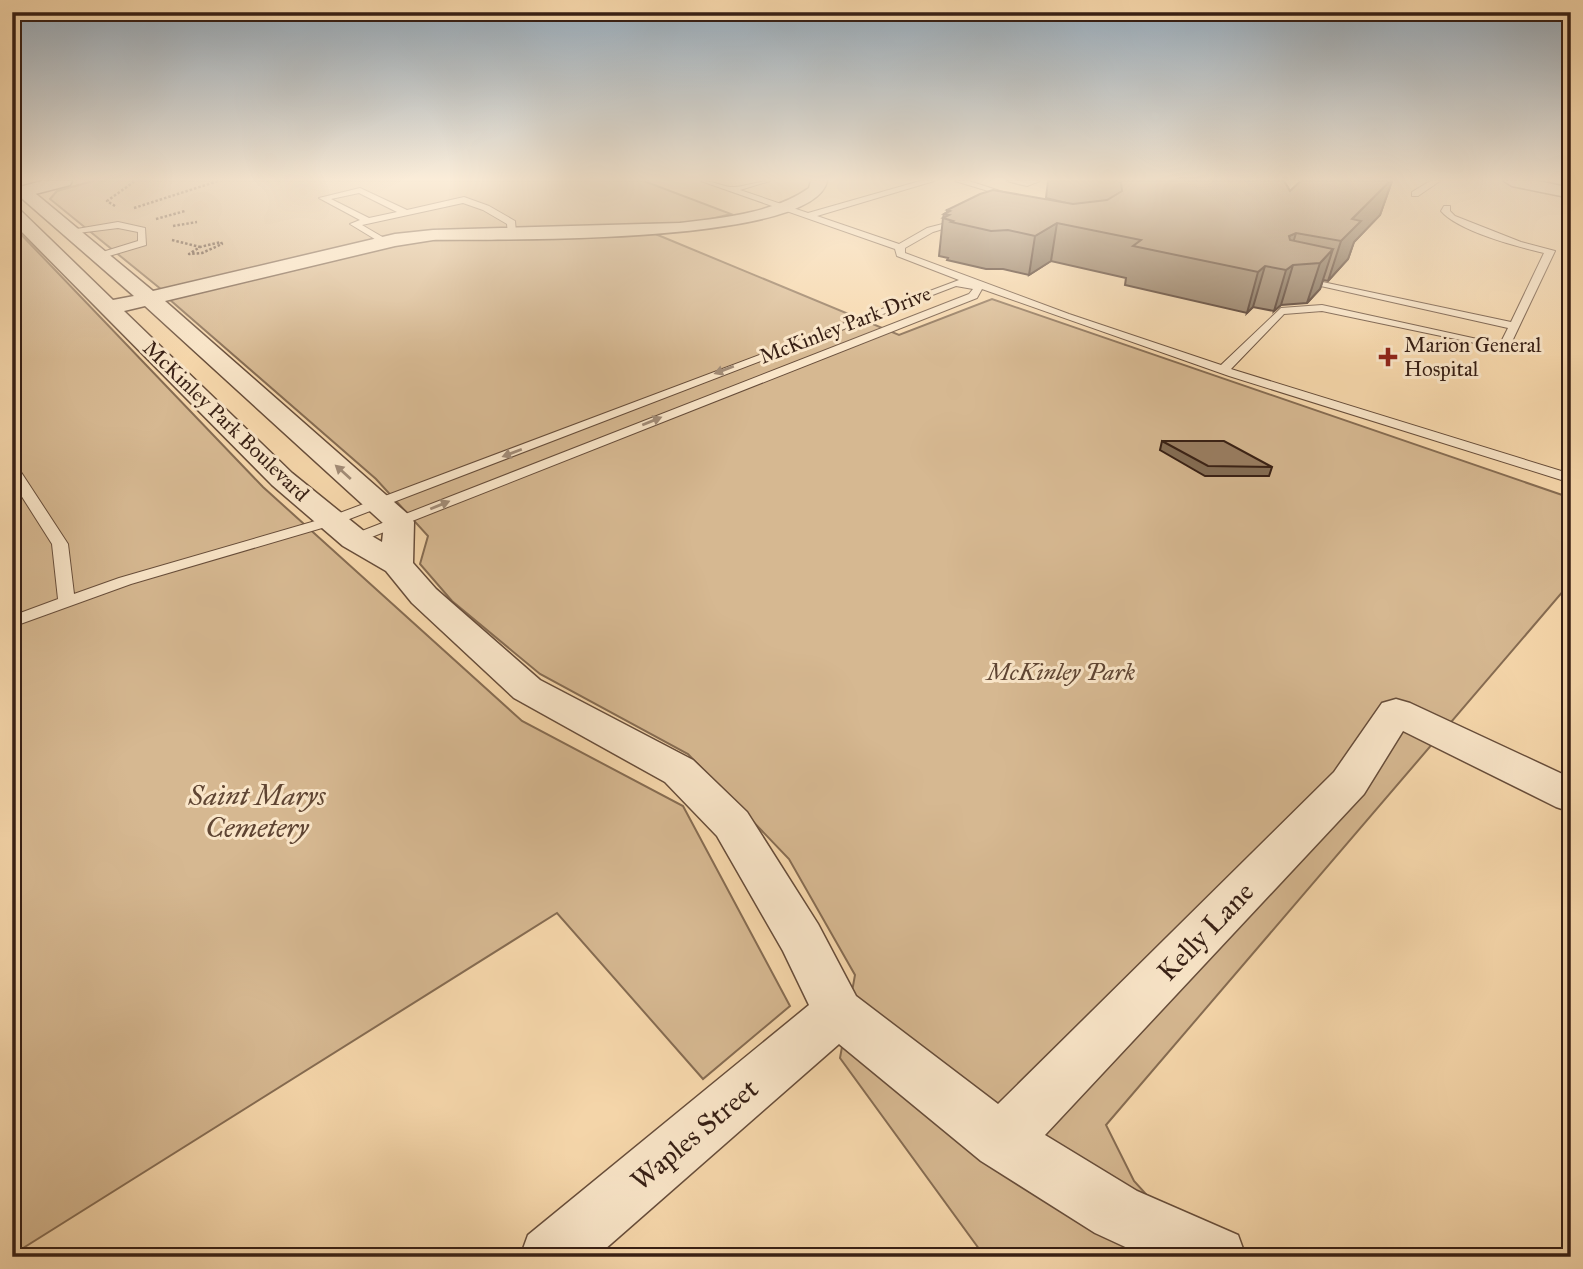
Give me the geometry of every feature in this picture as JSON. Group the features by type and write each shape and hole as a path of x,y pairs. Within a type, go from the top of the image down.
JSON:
{"street":[{"name":"McKinley Park Boulevard","path":"48,240 65,264 108,308 282,479 344,530 398,543"},
{"name":"McKinley Park Boulevard","path":"81,240 149,298 378,504 424,596 527,689 679,771 732,824 801,938 838,1012 1001,1141 1116,1212 1216,1257"},
{"path":"108,308 398,240"},
{"path":"65,264 99,256"},
{"name":"Kelly Lane","path":"1001,1141 1349,783 1396,712 1571,796"},
{"name":"Waples Street","path":"550,1257 838,1012"}],"lane":[{"path":"99,256 143,243 143,240"},
{"path":"880,240 900,247 914,240"},
{"path":"1223,370 1281,311 1322,308 1504,348 1550,251 1508,240"},
{"path":"900,247 900,254 972,283 1223,370 1307,399 1571,479"},
{"path":"1283,276 1514,326"},
{"name":"McKinley Park Drive","path":"12,622 125,581 344,530 378,504 779,348 955,283 972,283 978,288 973,296 398,543"},
{"path":"12,469 60,544 67,602"}],"path":[{"path":"173,240 200,247 221,242 222,244 202,253 189,254 200,247"}],"green space":[{"name":"Saint Marys Cemetery","path":"12,240 27,240 263,487 522,721 683,806 790,1006 703,1079 557,913 12,1255"},
{"path":"101,240 385,240 162,290"},
{"name":"McKinley Park","path":"429,240 670,240 899,335 992,299 1571,498 1571,582 1106,1125 1134,1181 1203,1257 985,1257 840,1058 855,975 789,859 688,754 540,674 452,601 420,564 428,536 376,479 169,299 405,243"}],"building":[{"path":"1141,240 1291,240 1333,249 1320,263 1293,265 1286,270 1265,266 1258,272 1133,246"},
{"path":"1162,441 1224,441 1272,467 1208,466"}],"place":[{"name":"Marion General Hospital","path":"1388,357"}]}
